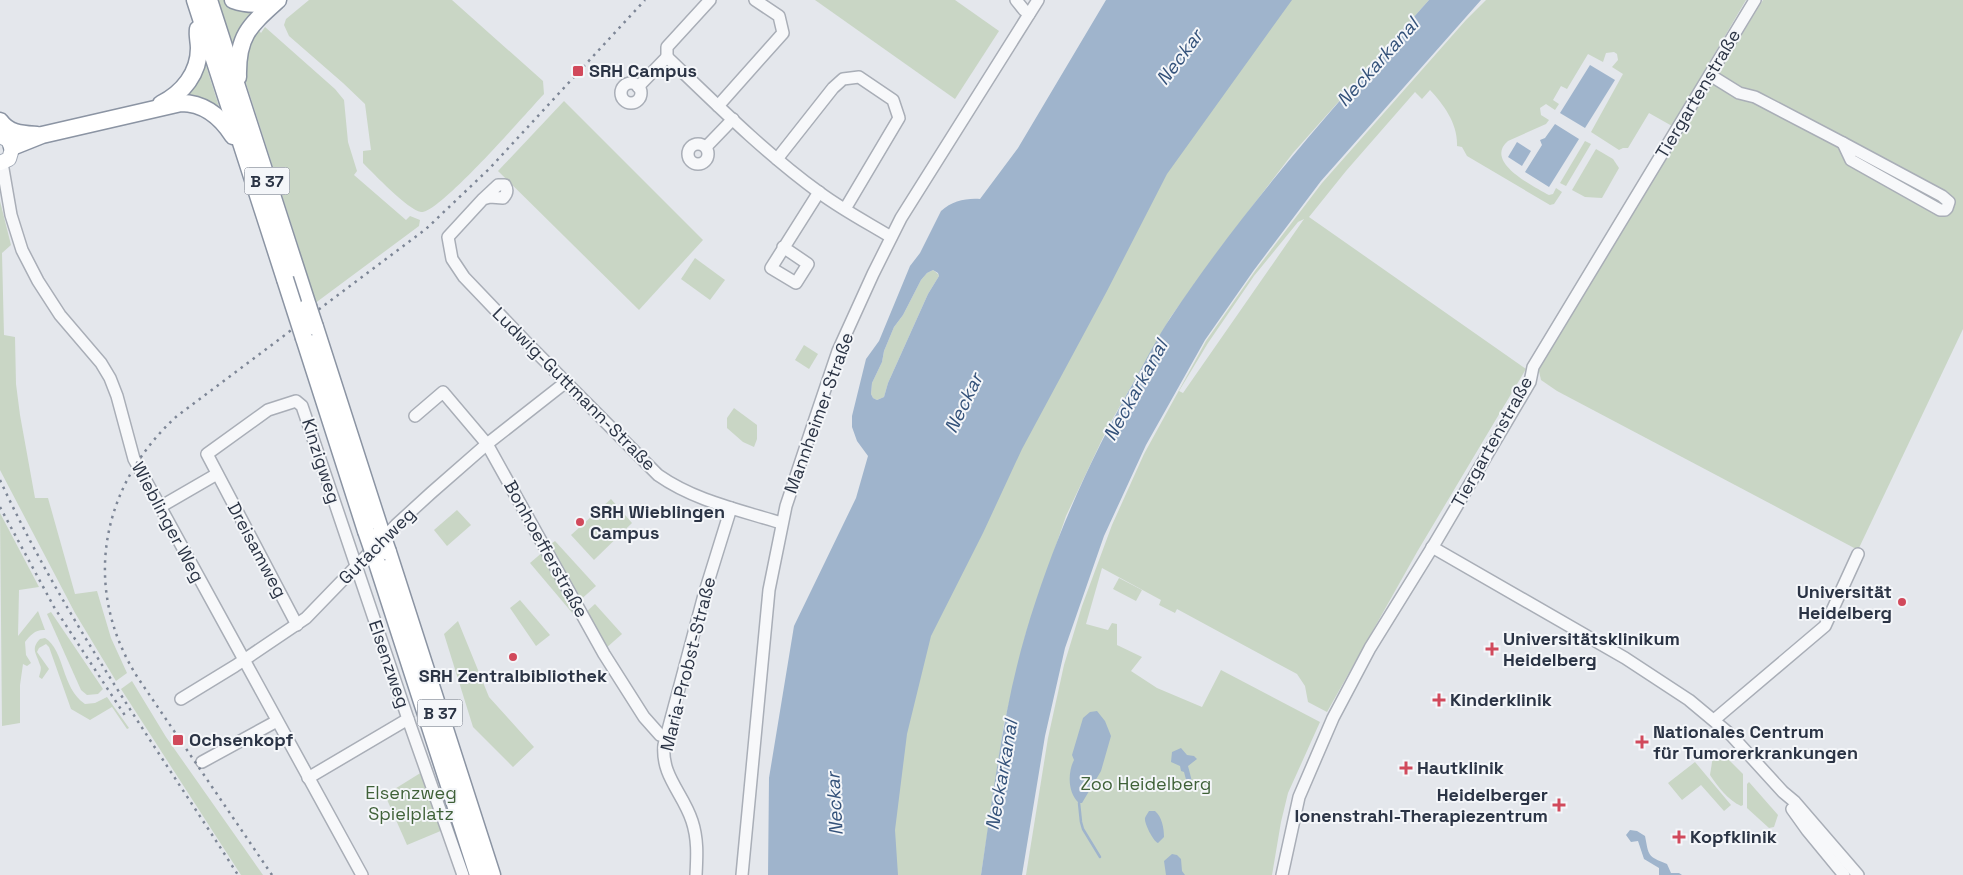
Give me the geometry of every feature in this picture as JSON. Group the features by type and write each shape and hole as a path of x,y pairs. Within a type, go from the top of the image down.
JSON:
{"highway":[{"name":"B 37","path":"195,0 285,279 309,332 374,531 478,875"},
{"name":"B 37","path":"209,0 308,306 309,332"},
{"path":"233,0 260,9"},
{"path":"239,94 238,61 241,44 260,9 277,0"},
{"path":"6,141 42,135 150,109 171,99 186,85 192,76 198,60 200,17"},
{"name":"B 37","path":"150,109 181,104 198,105 213,112 221,119 244,153"},
{"path":"0,121 8,130 42,135"},
{"name":"B 37","path":"382,557 492,875"}],"main road":[{"name":"Wieblinger Weg","path":"1,163 10,157 6,141"}],"street":[{"path":"638,87 667,57 667,47 710,0"},
{"path":"718,106 783,33 779,16 755,0"},
{"path":"1016,0 1029,14"},
{"name":"Mannheimer Straße","path":"742,875 769,590 781,523 838,351 901,218 1038,0"},
{"name":"Tiergartenstraße","path":"1282,875 1293,818 1299,798 1332,718 1370,648 1530,382 1533,367 1755,0"},
{"path":"667,57 777,159 819,192 892,237"},
{"path":"1710,75 1738,93 1756,97 1843,143 1942,196 1948,202 1947,208 1940,210 1851,160 1843,143"},
{"path":"777,159 833,88 843,79 859,77 893,100 899,118 846,209"},
{"path":"706,148 733,120"},
{"name":"Wieblinger Weg","path":"1,163 11,215 22,250 38,281 60,315 97,359 110,378 117,396 131,452 362,875"},
{"path":"783,247 819,192"},
{"name":"Ludwig-Guttmann-Straße","path":"483,199 448,238 452,259 464,277 658,475 685,491 730,508 781,523"},
{"name":"Gutachweg","path":"181,699 244,660 306,618 431,492 487,444 566,382"},
{"name":"Bonhoefferstraße","path":"415,416 442,392 487,444 604,654 644,717 660,735 666,737"},
{"name":"Kinzigweg","path":"220,479 207,454 268,410 299,401 356,566"},
{"path":"160,506 220,479"},
{"name":"Dreisamweg","path":"220,479 297,625"},
{"name":"Maria-Probst-Straße","path":"696,875 698,846 696,834 687,807 664,765 663,754 704,595 730,508"},
{"path":"1432,547 1648,672 1689,700 1714,720 1753,758 1783,792 1795,802 1858,875"},
{"path":"1714,720 1825,626 1858,554"},
{"name":"Elsenzweg","path":"356,566 463,875"},
{"path":"308,778 408,719"},
{"path":"202,762 277,722"},
{"path":"1783,792 1790,807 1806,830 1844,875"}],"green space":[{"path":"217,0 259,6 234,55"},
{"path":"309,0 452,0 543,81 544,94 483,160 445,197 431,208 421,212 415,210 391,191 363,163 363,151 371,150 365,104 289,36 284,25 286,19"},
{"path":"815,0 955,0 999,31 955,99"},
{"path":"1215,0 1429,0 1293,153 1221,247 1170,318 1108,427 1066,516 1026,633 1004,724 981,875 834,875 849,757"},
{"name":"Zoo Heidelberg","path":"1486,0 1746,0 1672,126 1649,113 1628,148 1619,150 1591,132 1623,74 1612,67 1618,60 1617,54 1614,52 1606,53 1603,62 1588,54 1567,89 1561,86 1553,100 1559,104 1555,110 1546,104 1540,108 1541,115 1549,120 1546,124 1508,141 1502,149 1502,157 1506,165 1523,180 1549,195 1553,194 1556,188 1562,192 1554,204 1550,205 1467,156 1462,147 1457,146 1455,130 1449,115 1430,90 1422,99 1415,92 1346,171 1309,217 1526,369 1417,552 1327,712 1308,702 1305,686 1297,674 1177,609 1175,613 1159,605 1161,600 1102,568 1086,624 1108,630 1112,623 1117,624 1117,645 1142,657 1131,671 1157,688 1202,707 1221,670 1320,722 1288,793 1272,875 1026,875 1048,738 1064,665 1082,606 1112,525 1144,454 1206,341 1255,271 1322,183 1466,20","holes":["1304,219 1183,393 1179,391 1208,343 1254,276 1298,222"]},
{"path":"1763,0 1963,0 1963,329 1858,550 1557,391 1541,380 1538,367"},
{"path":"265,27 335,89 344,100 348,142 357,171 354,175 406,220 410,216 420,220 419,226 314,304 306,280 299,248 244,77 243,54 257,28 261,33"},
{"path":"202,53 222,116 186,99 187,87"},
{"path":"564,101 703,240 639,310 498,171"},
{"path":"1585,141 1591,144 1566,186 1560,183"},
{"path":"1596,149 1613,159 1619,168 1602,198 1585,197 1572,190"},
{"path":"0,201 11,245 2,253 4,335 15,337 16,384 35,498 48,498 75,594 97,591 111,638 127,673 116,681 75,613 0,470"},
{"path":"695,258 725,280 710,300 681,279"},
{"path":"933,270 939,276 928,294 888,383 884,397 877,400 871,394 872,383 882,362 884,351 894,327 903,315 921,280 927,273"},
{"path":"804,345 818,354 809,369 795,360"},
{"path":"734,408 757,425 757,439 754,447 743,442 727,428 727,418"},
{"path":"611,499 632,523 594,560 571,535"},
{"path":"457,510 471,525 447,546 434,530"},
{"path":"0,513 39,587 19,590 18,636 38,611 45,630 39,630 34,633 25,642 26,655 31,663 27,666 23,664 20,685 20,723 2,726"},
{"path":"555,541 596,586 578,602 547,547"},
{"path":"544,551 578,611 574,615 530,563"},
{"path":"1119,578 1142,590 1136,601 1113,589"},
{"path":"520,600 550,635 536,646 510,608"},
{"path":"595,604 622,634 605,649 585,613"},
{"path":"51,612 103,689 98,694 87,695 81,690 47,614"},
{"path":"458,621 489,697 534,747 513,767 473,727 444,634"},
{"path":"45,638 56,651 71,689 77,697 85,704 95,703 107,697 129,728 127,729 112,707 90,720 71,709 49,647 46,644 39,648 37,652 49,669 42,679 39,677 41,668 35,646 40,639"},
{"path":"132,681 166,737 263,875 241,875 121,689"},
{"path":"1720,751 1743,774 1743,805 1741,806 1728,797 1710,775 1713,756"},
{"path":"1695,762 1731,805 1724,811 1701,785 1682,800 1668,783"},
{"name":"Elsenzweg Spielplatz","path":"422,772 443,830 407,845 385,795"},
{"path":"1749,782 1778,815 1774,827 1769,828 1747,808 1747,784"}],"water":[{"name":"Neckar","path":"1106,0 1292,0 1167,174 1022,449 983,533 931,636 907,734 895,830 898,875 768,875 769,778 794,626 856,498 868,456 857,441 852,427 852,416 866,359 879,341 910,266 920,253 941,211 959,201 980,199 1018,148","holes":["933,270 939,276 928,294 888,383 884,397 877,400 871,394 872,383 882,362 884,351 894,327 903,315 921,280 927,273"]},
{"name":"Neckarkanal","path":"1429,0 1481,0 1321,181 1254,270 1205,340 1146,445 1104,536 1065,648 1045,736 1022,875 981,875 1005,722 1026,632 1060,534 1103,440 1166,324 1200,275 1294,154"},
{"path":"1590,65 1615,80 1585,128 1560,113"},
{"path":"1555,124 1579,139 1549,187 1525,172 1542,145 1540,140 1545,138"},
{"path":"1517,142 1531,151 1522,166 1508,157"},
{"path":"1097,711 1105,721 1111,736 1101,771 1082,803 1079,803 1072,794 1070,782 1074,760 1072,755 1083,718 1090,712"},
{"path":"1181,748 1187,755 1194,756 1197,759 1188,766 1194,789 1189,791 1184,772 1181,771 1180,766 1171,762 1172,752"},
{"path":"1149,811 1155,811 1159,816 1164,830 1164,837 1158,843 1151,836 1146,824 1145,818"},
{"path":"1630,830 1637,831 1645,836 1648,852 1652,857 1667,864 1671,873 1682,875 1659,875 1659,868 1644,859 1638,841 1631,842 1626,835"},
{"path":"1172,854 1177,855 1181,859 1182,871 1185,875 1166,875 1164,861"}],"waterway":[{"path":"1079,803 1083,829 1100,857"}],"railway":[{"path":"272,875 138,678 120,644 109,609 105,574 107,540 116,506 130,474 151,444 177,416 426,229 490,168 645,0"},
{"path":"0,480 25,532 82,632 143,730 238,875"},
{"path":"0,507 54,607 126,717"}],"place":[{"name":"SRH Campus","path":"578,71"},
{"name":"SRH Wieblingen Campus","path":"580,522"},
{"name":"Universität Heidelberg","path":"1902,602"},
{"name":"Universitätsklinikum Heidelberg","path":"1492,649"},
{"name":"SRH Zentralbibliothek","path":"513,657"},
{"name":"Kinderklinik","path":"1439,700"},
{"name":"Ochsenkopf","path":"178,740"},
{"name":"Nationales Centrum für Tumorerkrankungen","path":"1642,742"},
{"name":"Hautklinik","path":"1406,768"},
{"name":"Heidelberger Ionenstrahl-Therapiezentrum","path":"1559,805"},
{"name":"Kopfklinik","path":"1679,837"}]}
